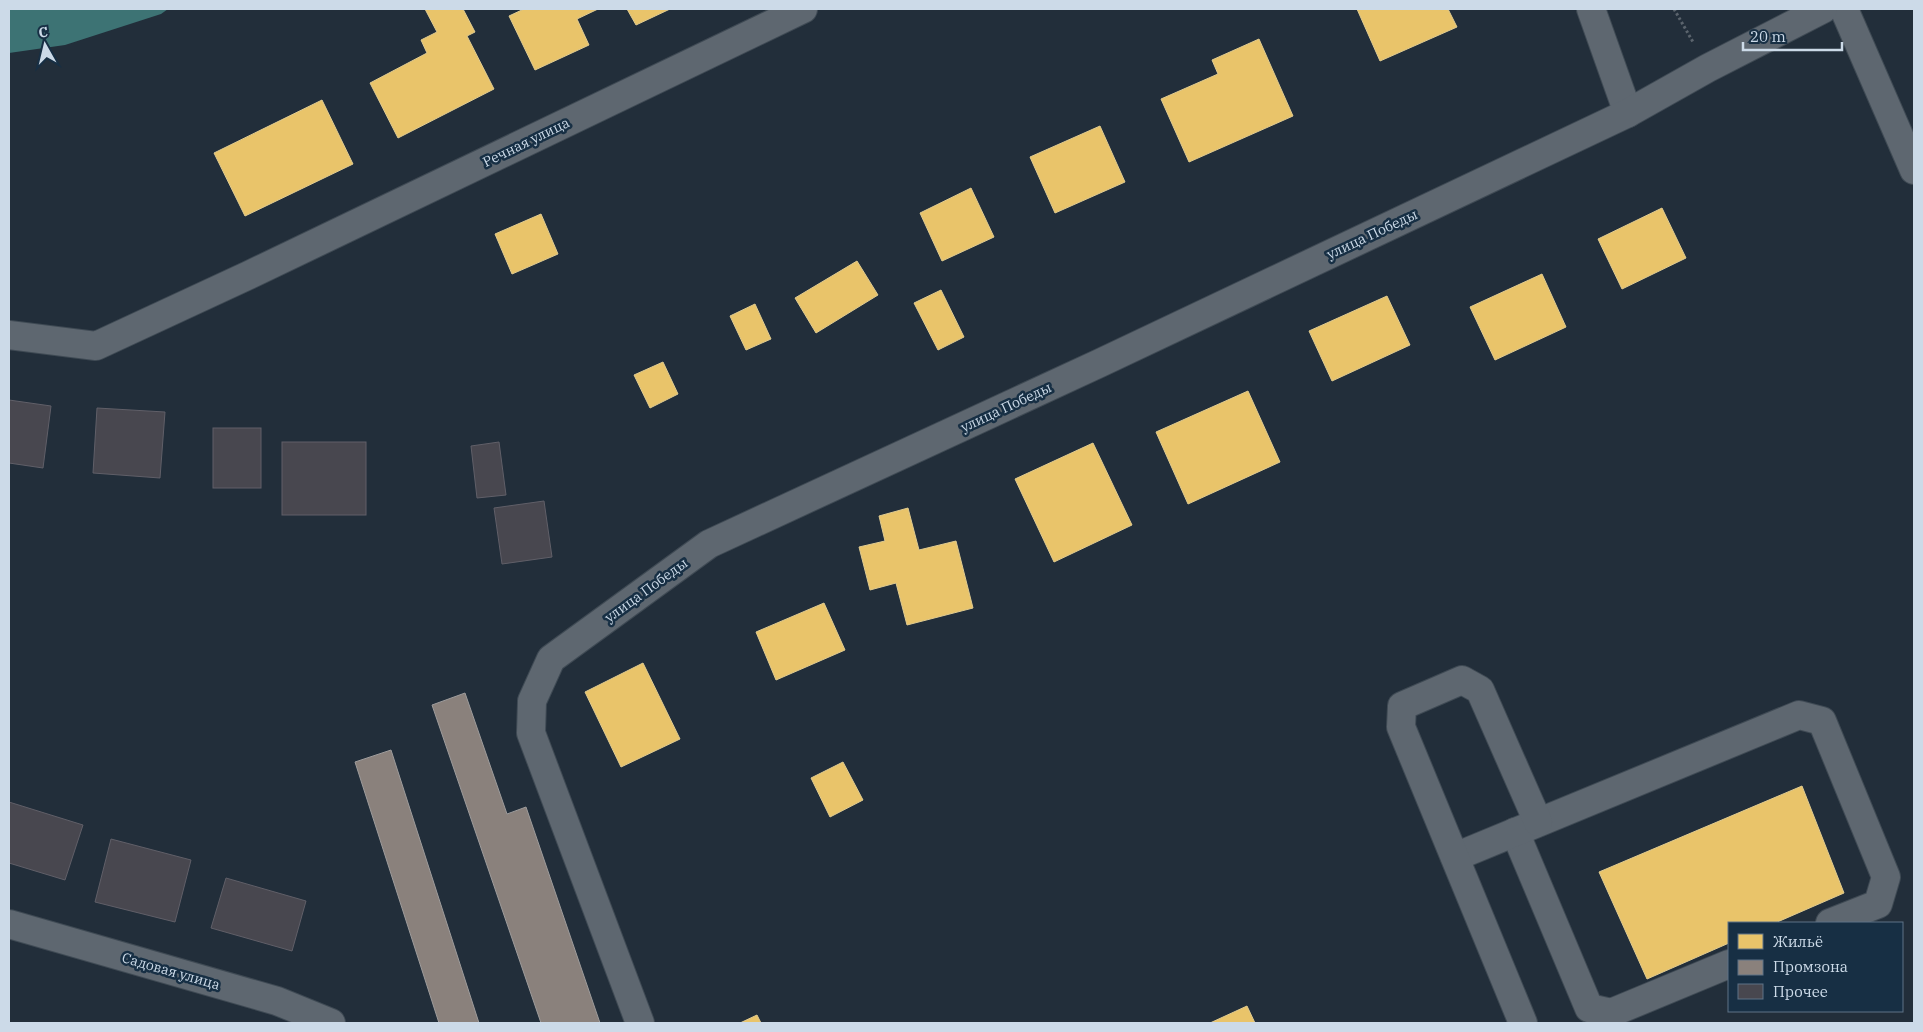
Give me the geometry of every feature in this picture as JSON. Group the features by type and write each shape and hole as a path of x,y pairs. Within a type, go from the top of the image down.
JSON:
{"street":[{"name":"Речная улица","path":"9,335 96,346 249,275 803,9"},
{"path":"1591,9 1628,113"},
{"name":"улица Победы","path":"640,1023 531,733 532,701 551,659 709,544 1100,363 1628,113 1708,68 1823,9"},
{"path":"1844,9 1914,170"},
{"path":"1523,1023 1401,728 1402,706 1462,680 1480,690 1589,1008 1611,1013 1728,964"},
{"path":"1454,857 1799,715 1822,722 1886,877 1878,904 1833,922"},
{"name":"Садовая улица","path":"9,924 277,1000 331,1023"}],"path":[{"path":"1674,9 1708,68"}],"shaded area":[{"path":"9,9 168,9 161,14 65,45 9,53"}],"building: Жильё":[{"path":"425,9 463,9 475,32 467,36 494,89 398,138 370,83 427,53 421,40 437,32"},
{"path":"524,9 598,9 577,19 589,45 535,70 509,16"},
{"path":"627,9 670,9 636,25"},
{"path":"1357,9 1448,9 1457,27 1380,61"},
{"path":"1259,39 1293,116 1189,162 1161,99 1218,74 1212,60"},
{"path":"322,100 353,164 245,216 214,153"},
{"path":"1100,126 1125,182 1055,213 1030,157"},
{"path":"971,188 994,237 942,261 920,213"},
{"path":"1662,208 1686,258 1622,289 1598,239"},
{"path":"541,214 558,254 512,274 495,234"},
{"path":"857,261 878,295 816,333 795,298"},
{"path":"1542,274 1566,327 1495,360 1470,307"},
{"path":"941,290 964,337 938,350 914,303"},
{"path":"1387,296 1410,345 1332,381 1309,331"},
{"path":"755,304 771,339 746,350 730,316"},
{"path":"663,362 678,394 650,408 634,375"},
{"path":"1248,391 1280,462 1188,504 1156,432"},
{"path":"1093,443 1132,525 1054,562 1015,479"},
{"path":"908,508 919,550 956,541 973,608 907,625 896,583 870,590 859,547 885,541 879,516"},
{"path":"824,603 845,650 776,680 756,632"},
{"path":"643,663 680,739 621,767 585,692"},
{"path":"843,762 863,800 830,817 811,778"},
{"path":"1802,786 1844,893 1777,922 1728,922 1728,943 1647,979 1599,872"},
{"path":"1247,1006 1255,1023 1210,1023"},
{"path":"757,1015 761,1023 740,1023"}],"building: Промзона":[{"path":"465,693 507,814 526,807 600,1023 541,1023 432,705"},
{"path":"391,750 479,1023 439,1023 355,762"}],"building: Прочее":[{"path":"9,400 51,406 43,468 9,463"},
{"path":"97,408 165,412 160,478 93,473"},
{"path":"213,428 261,428 261,488 213,488"},
{"path":"282,442 366,442 366,515 282,515"},
{"path":"499,442 506,495 477,498 471,446"},
{"path":"544,501 552,557 502,564 494,508"},
{"path":"9,802 83,825 65,880 9,863"},
{"path":"111,839 191,860 175,922 95,902"},
{"path":"226,878 306,901 292,951 211,928"}]}
